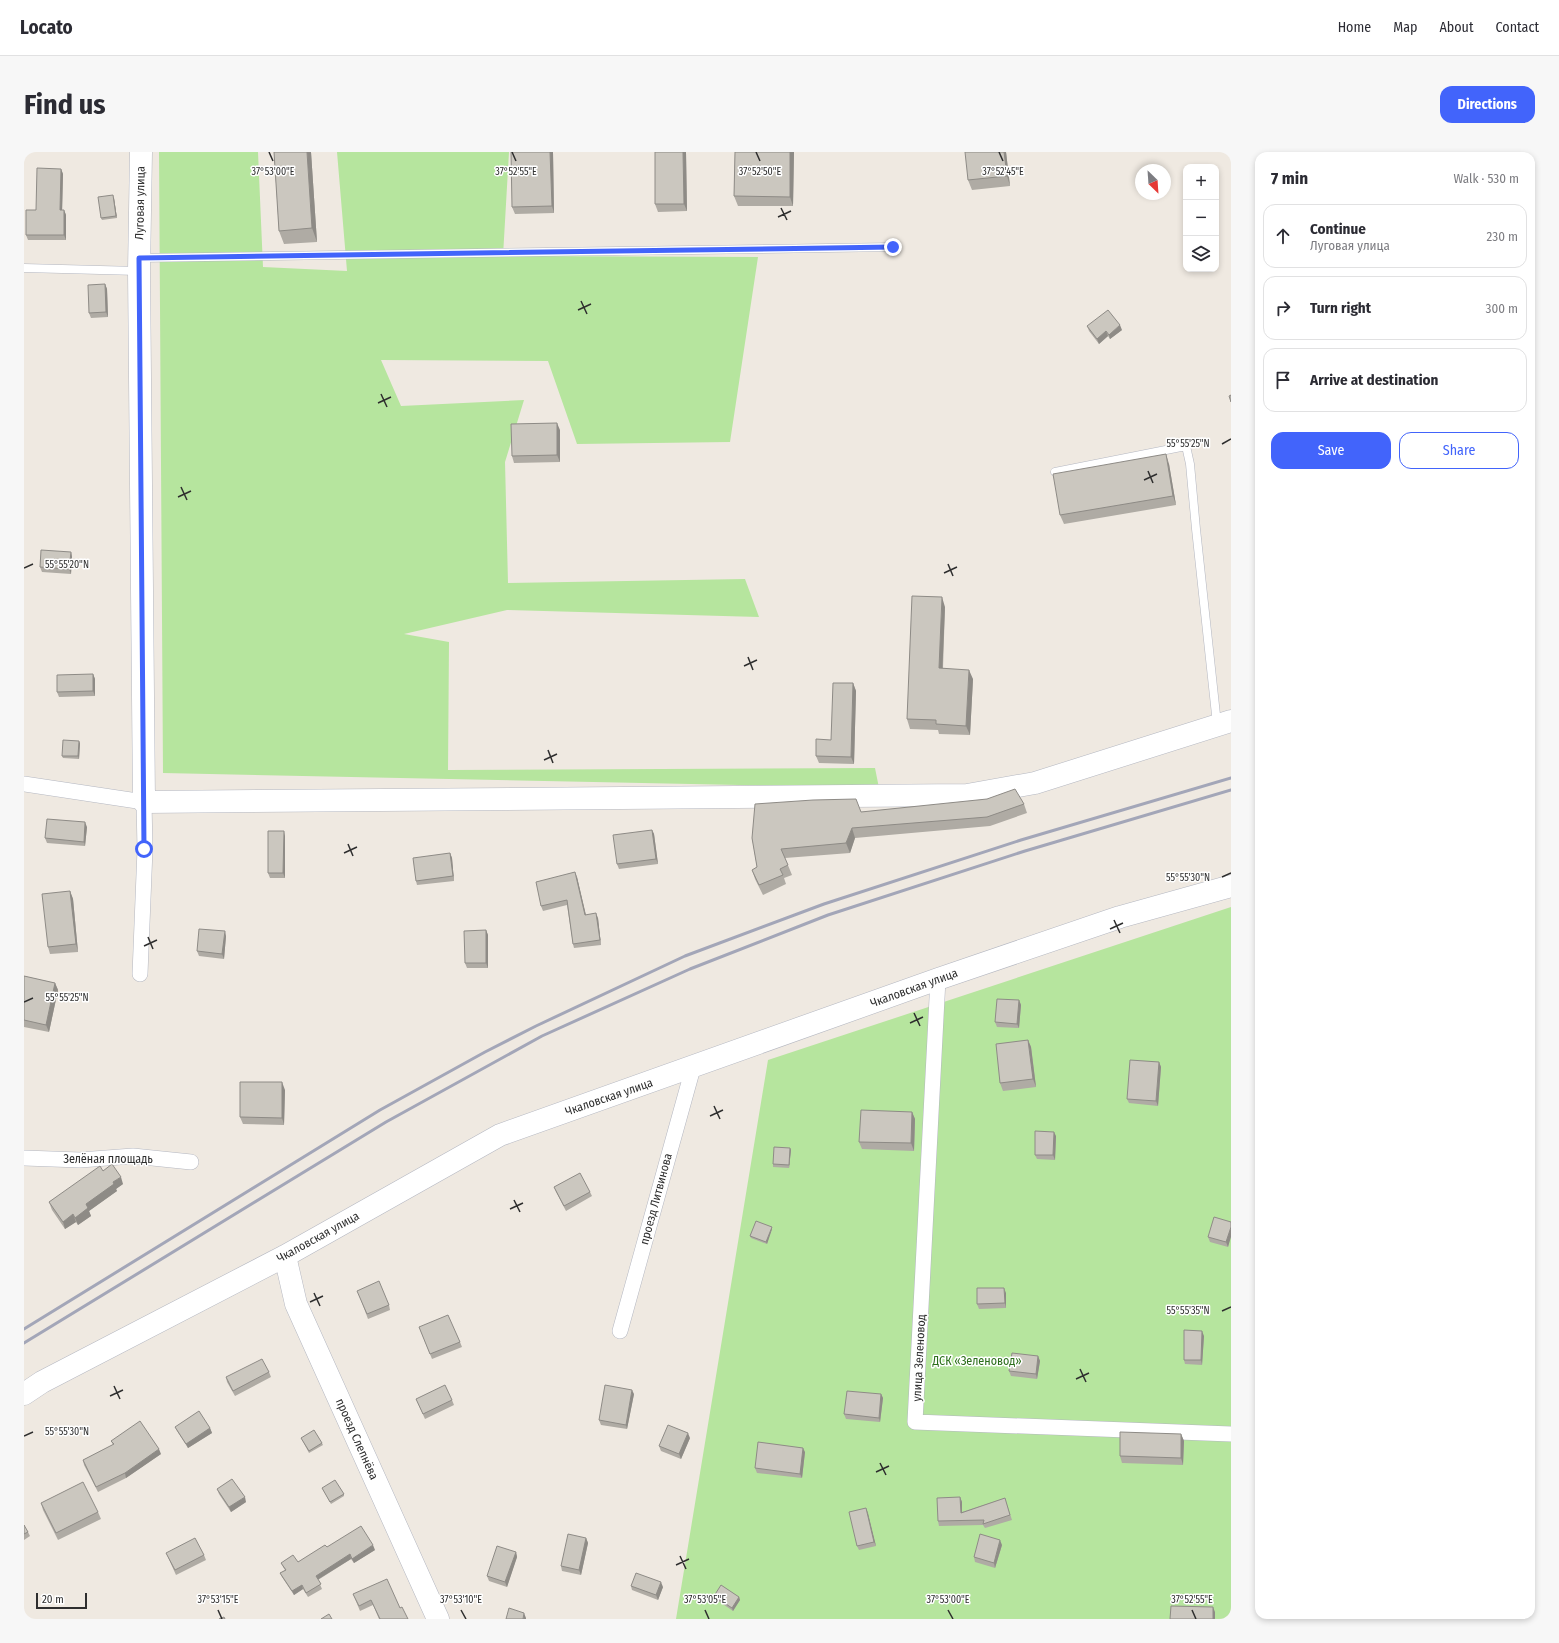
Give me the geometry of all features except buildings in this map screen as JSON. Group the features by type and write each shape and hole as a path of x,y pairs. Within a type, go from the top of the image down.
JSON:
{"street":[{"name":"Луговая улица","path":"140,974 144,849 139,264 141,152"},
{"path":"24,784 144,802 967,795 1035,783 1224,723"},
{"name":"Чкаловская улица","path":"24,1394 42,1382 285,1256 500,1135 1120,917 1231,886"},
{"name":"улица Зеленовод","path":"938,980 915,1422 1231,1434"},
{"name":"проезд Литвинова","path":"620,1331 692,1068"},
{"name":"Зелёная площадь","path":"24,1158 80,1160 133,1156 191,1162"},
{"name":"проезд Слепнёва","path":"285,1256 296,1304 438,1619"}],"lane":[{"path":"24,268 139,264 893,247"},
{"path":"1055,472 1186,446 1190,464 1196,536 1224,723"}],"green space":[{"path":"159,152 258,152 263,267 347,271 337,152 509,152 503,256 758,257 730,442 577,444 548,361 381,360 401,406 524,400 505,462 508,583 745,579 759,617 507,610 404,634 449,642 448,770 875,768 879,788 163,773"},
{"name":"ДСК «Зеленовод»","path":"1231,907 1231,1619 676,1619 768,1060"}],"railway":[{"path":"24,1329 380,1110 485,1052 536,1026 685,956 824,904 1021,840 1231,778"},
{"path":"24,1343 386,1122 542,1036 690,969 828,915 1025,851 1231,790"}],"route":[{"path":"144,849 139,258 893,247"}]}
